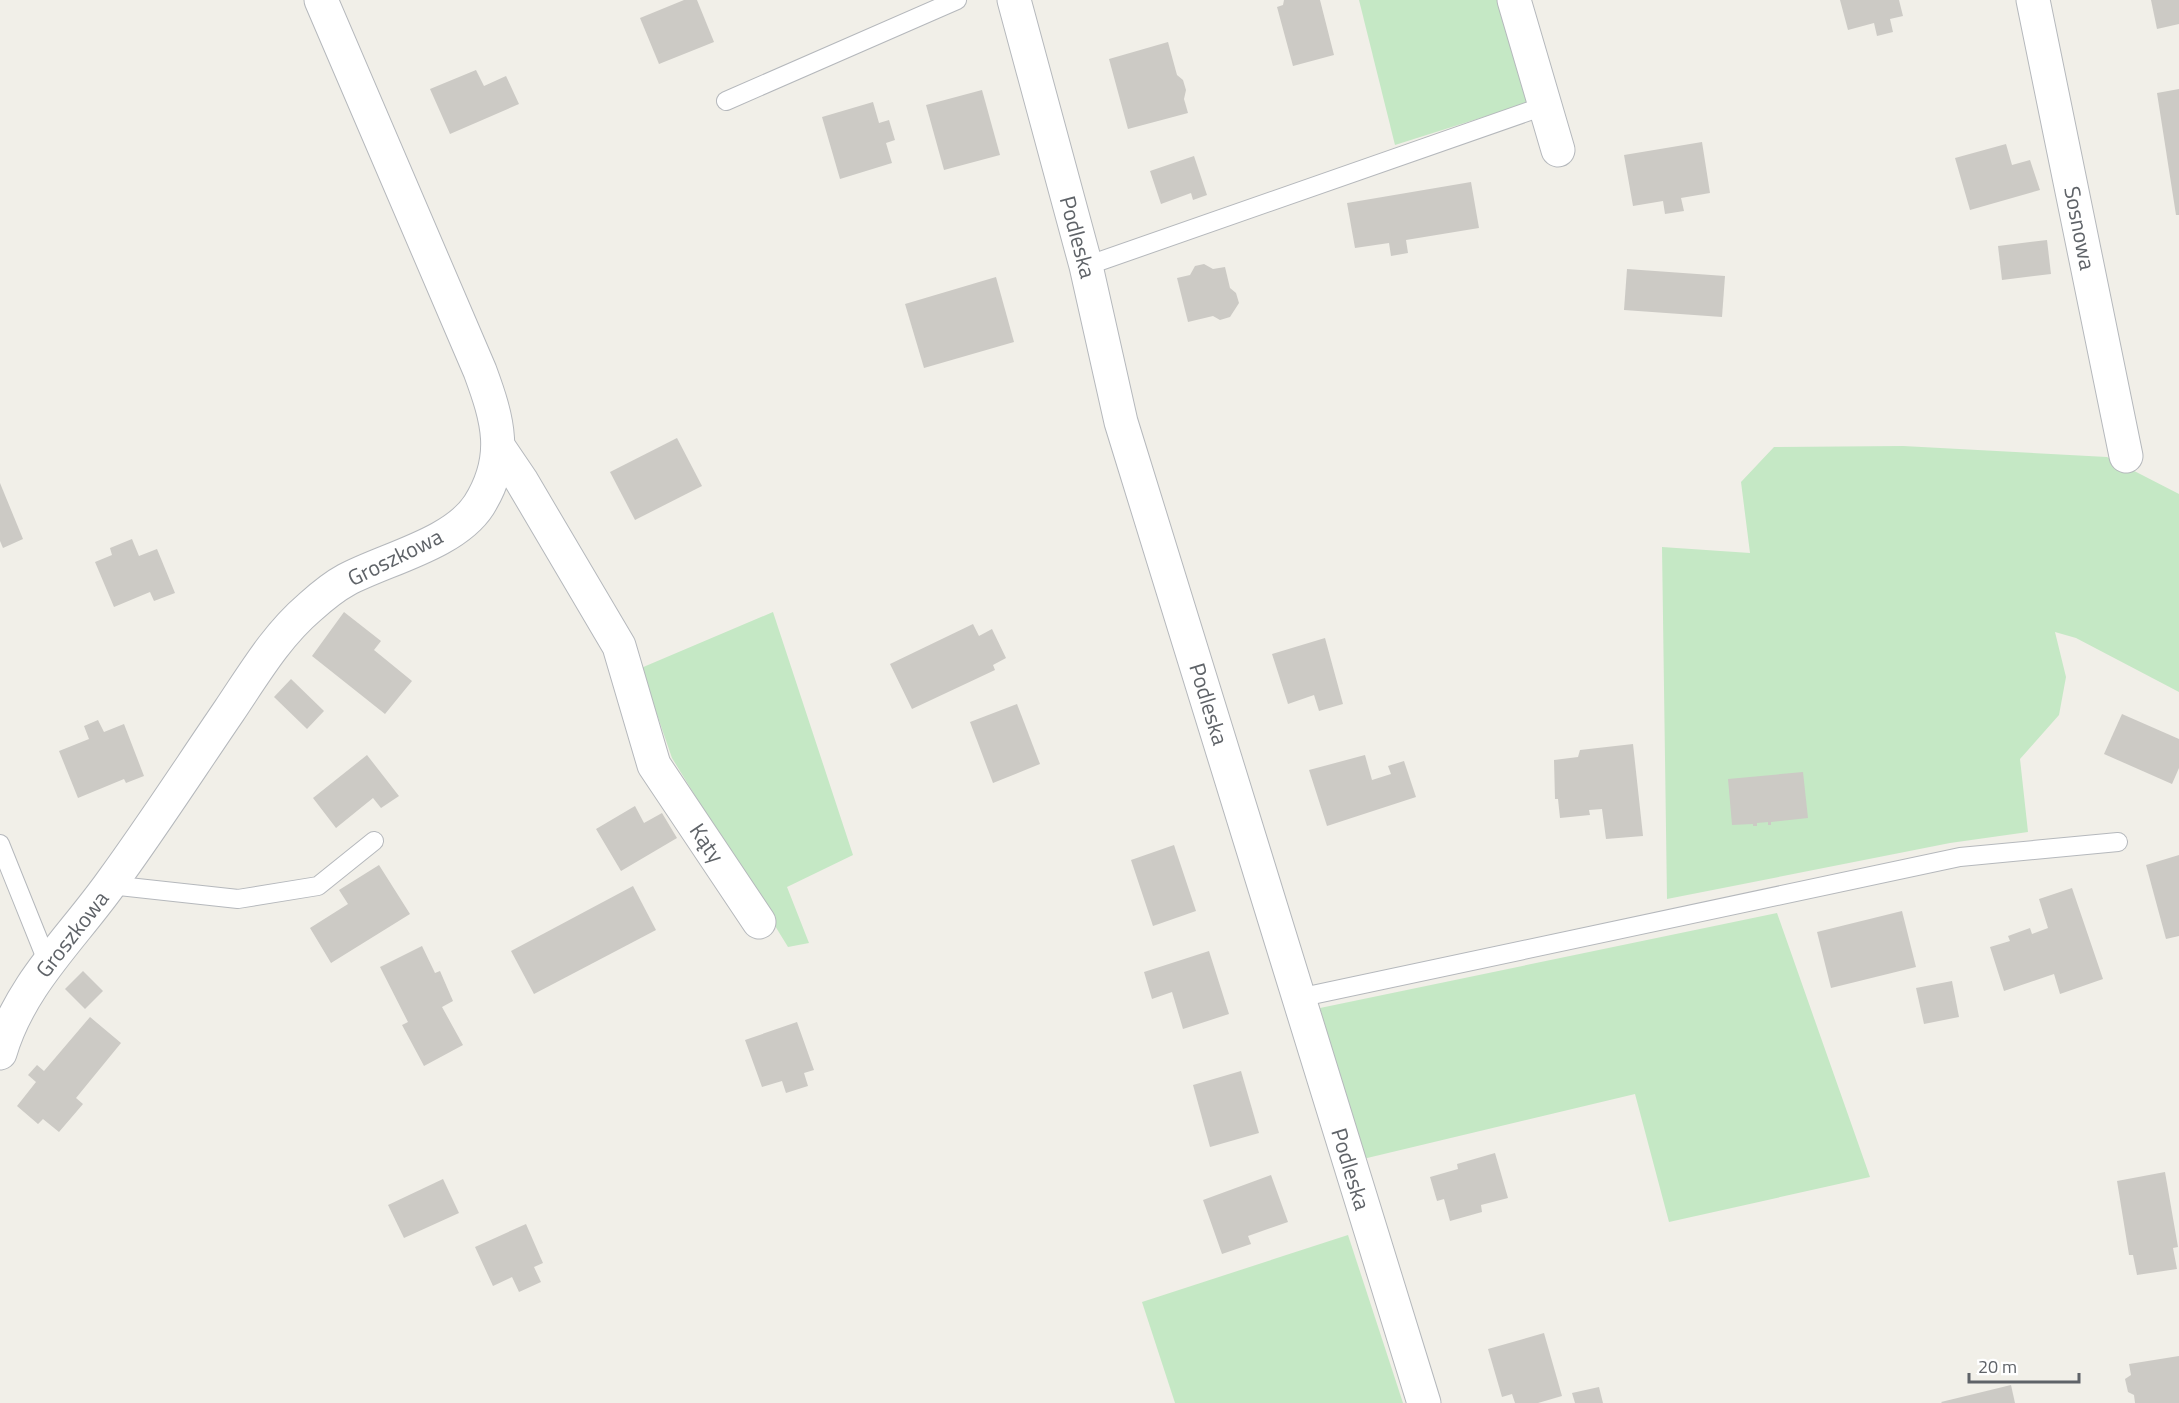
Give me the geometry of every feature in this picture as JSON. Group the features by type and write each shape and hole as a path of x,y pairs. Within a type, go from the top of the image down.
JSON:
{"street":[{"name":"Groszkowa","path":"0,1053 19,1009 47,961 110,885 283,632 345,581 429,543 457,526 478,506 492,479 500,449 495,411 321,0"},
{"name":"Podleska","path":"1014,0 1086,266 1120,422 1424,1403"},
{"path":"1514,0 1558,150"},
{"name":"Sosnowa","path":"2033,0 2126,456"},
{"name":"Kąty","path":"500,449 521,480 620,646 654,765 759,922"}],"lane":[{"path":"726,101 957,0"},
{"path":"1086,266 1544,106"},
{"path":"110,885 238,900 318,886 374,841"},
{"path":"1298,999 1960,857 2118,842"},
{"path":"0,844 47,961"}],"green space":[{"path":"1359,0 1503,0 1531,102 1395,145"},
{"path":"1903,446 2107,457 2179,494 2179,692 2076,638 2055,632 2066,677 2059,715 2020,759 2028,832 1950,843 1667,899 1662,547 1750,553 1741,482 1774,447"},
{"path":"773,612 853,855 787,887 809,943 788,947 672,758 641,668"},
{"path":"1777,913 1870,1177 1669,1222 1635,1094 1363,1159 1320,1008"},
{"path":"1348,1235 1403,1403 1175,1403 1142,1302"}],"building":[{"path":"684,0 697,0 714,42 659,64 640,18"},
{"path":"1284,0 1320,0 1334,55 1293,66 1277,7 1283,5"},
{"path":"1840,0 1899,0 1903,16 1890,19 1893,32 1877,36 1874,23 1848,30"},
{"path":"2151,0 2179,0 2179,24 2157,29"},
{"path":"1168,42 1177,75 1183,80 1186,90 1184,99 1188,113 1128,129 1109,59"},
{"path":"476,70 484,86 506,76 519,104 450,134 430,89"},
{"path":"2179,89 2179,215 2176,215 2157,93"},
{"path":"982,90 1000,155 944,170 926,105"},
{"path":"873,102 879,123 889,120 895,140 886,143 892,163 840,179 822,117"},
{"path":"1702,142 1710,193 1681,198 1684,211 1665,214 1663,201 1633,206 1624,155"},
{"path":"2006,144 2012,165 2030,160 2040,190 1970,210 1955,158"},
{"path":"1194,156 1207,195 1193,200 1191,193 1161,204 1150,171"},
{"path":"1471,182 1479,228 1406,240 1408,253 1391,256 1389,243 1355,248 1347,203"},
{"path":"2047,240 2051,274 2002,280 1998,246"},
{"path":"1204,264 1213,269 1225,267 1230,288 1236,293 1239,303 1230,317 1220,320 1213,316 1188,322 1177,278 1190,275 1195,266"},
{"path":"1627,269 1725,276 1722,317 1624,310"},
{"path":"996,277 1014,342 924,368 905,304"},
{"path":"677,438 702,486 635,520 610,472"},
{"path":"0,483 23,539 3,548 0,541"},
{"path":"132,539 139,556 157,549 175,593 154,601 150,592 114,607 95,562 112,555 110,548"},
{"path":"344,612 381,641 374,650 412,681 385,714 312,656"},
{"path":"973,624 979,636 992,629 1006,658 993,665 995,670 912,709 890,664"},
{"path":"1325,638 1343,704 1319,711 1314,695 1288,704 1272,654"},
{"path":"291,679 324,711 307,729 274,697"},
{"path":"1017,704 1040,764 993,783 970,722"},
{"path":"2122,714 2179,739 2179,768 2172,784 2104,754"},
{"path":"98,720 104,732 124,724 144,776 126,783 124,779 78,798 59,751 89,739 84,726"},
{"path":"1633,744 1643,836 1606,839 1602,809 1589,810 1590,815 1560,818 1558,799 1555,799 1554,760 1578,757 1580,750"},
{"path":"367,755 399,796 381,808 373,798 336,828 313,798"},
{"path":"1365,755 1372,780 1391,774 1388,766 1404,761 1416,797 1327,826 1309,770"},
{"path":"1803,772 1808,818 1771,822 1771,825 1768,825 1768,822 1757,823 1757,826 1753,824 1732,825 1728,779"},
{"path":"635,806 644,823 662,813 677,838 621,871 596,829"},
{"path":"1174,845 1196,911 1153,926 1131,860"},
{"path":"2179,855 2179,936 2166,939 2146,865"},
{"path":"379,865 410,914 331,963 310,928 348,904 339,890"},
{"path":"633,886 656,930 534,994 511,951"},
{"path":"2072,888 2103,979 2060,994 2054,974 2004,991 1990,947 2010,941 2008,936 2030,928 2032,934 2048,928 2039,899"},
{"path":"1902,911 1916,967 1831,988 1817,932"},
{"path":"422,946 435,973 440,971 453,1001 442,1007 463,1045 424,1066 402,1025 408,1022 380,967"},
{"path":"1209,951 1229,1014 1183,1029 1172,992 1152,999 1144,972"},
{"path":"83,971 103,991 85,1009 65,989"},
{"path":"1952,981 1959,1017 1924,1024 1916,988"},
{"path":"90,1017 121,1043 76,1098 83,1104 59,1132 43,1119 38,1124 17,1106 36,1082 28,1075 37,1065 44,1071"},
{"path":"797,1022 814,1070 804,1073 808,1086 786,1093 782,1081 762,1087 745,1040"},
{"path":"1241,1071 1259,1133 1210,1147 1193,1085"},
{"path":"1495,1153 1508,1198 1481,1205 1482,1212 1450,1221 1444,1199 1437,1201 1430,1177 1458,1169 1457,1164"},
{"path":"2165,1172 2178,1247 2173,1248 2177,1269 2137,1275 2133,1255 2129,1255 2117,1181"},
{"path":"1271,1175 1288,1222 1248,1236 1251,1244 1222,1254 1203,1200"},
{"path":"443,1179 459,1213 404,1238 388,1205"},
{"path":"526,1224 543,1263 534,1267 541,1282 519,1292 512,1277 493,1286 475,1247"},
{"path":"1544,1333 1562,1396 1538,1403 1515,1403 1512,1394 1502,1397 1488,1349"},
{"path":"2179,1356 2179,1403 2135,1403 2134,1395 2128,1392 2125,1379 2131,1375 2129,1364"},
{"path":"2011,1385 2015,1403 1941,1402"},
{"path":"1599,1387 1603,1403 1575,1403 1572,1393"}]}
